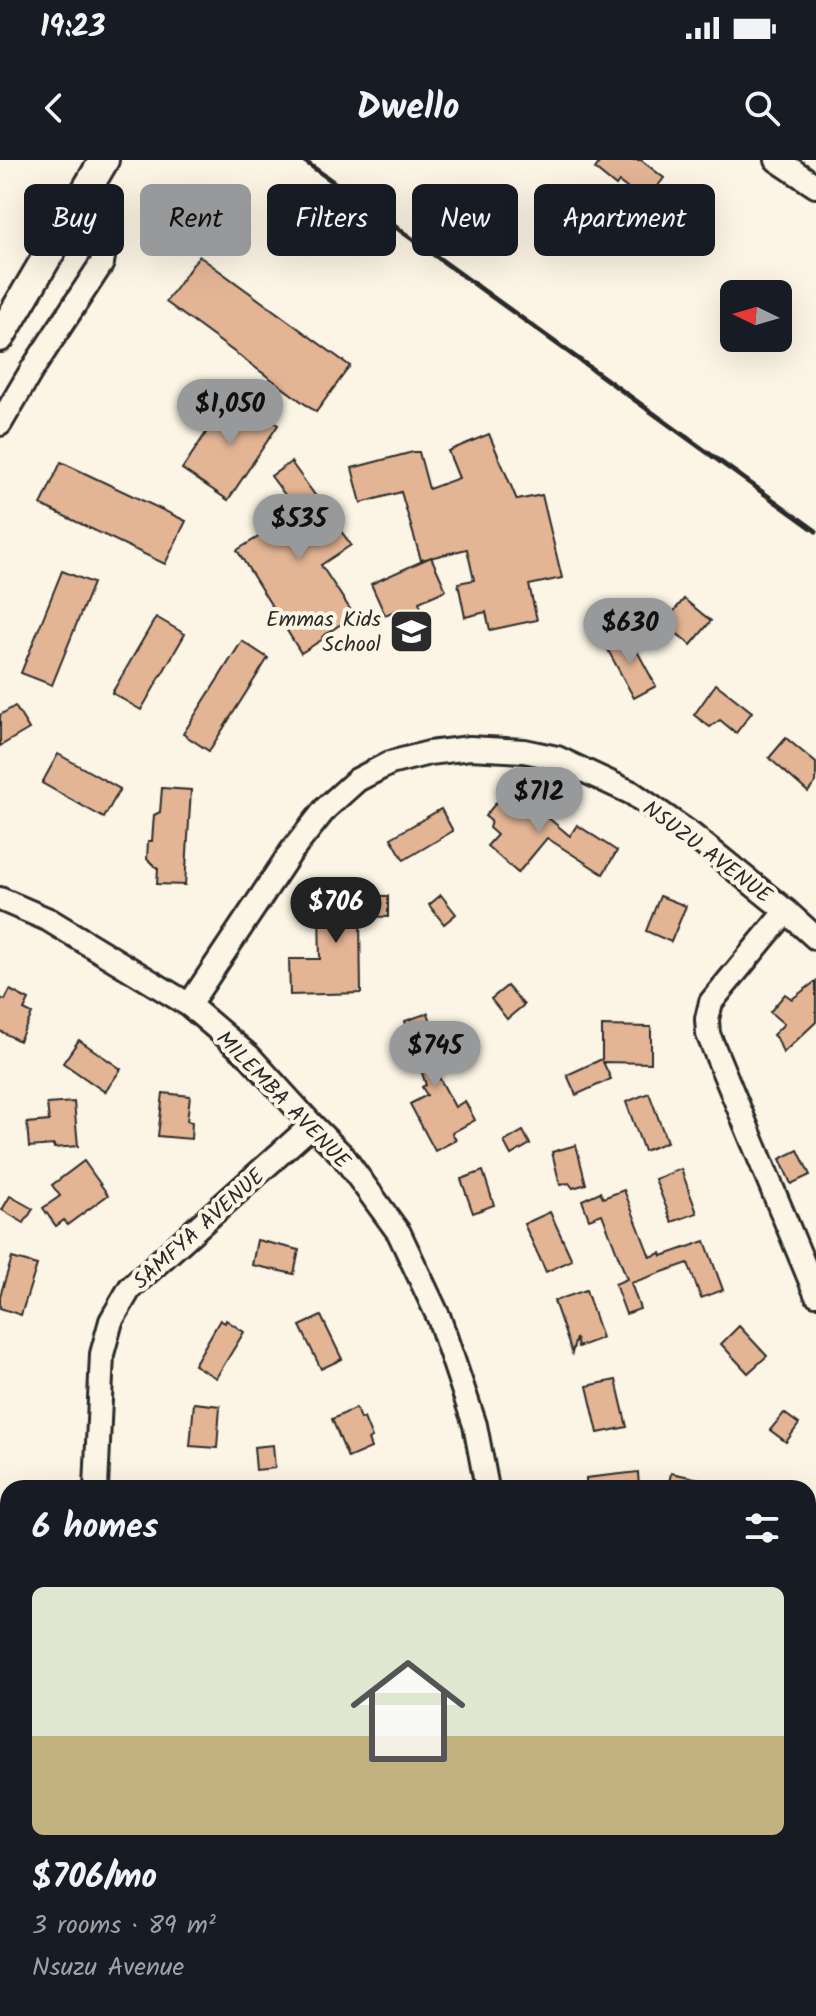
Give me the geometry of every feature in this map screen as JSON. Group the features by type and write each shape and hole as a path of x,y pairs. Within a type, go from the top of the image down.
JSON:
{"main road":[{"path":"89,184 104,160"},
{"path":"0,337 47,256"}],"street":[{"path":"777,160 816,186"},
{"path":"0,424 102,263 103,256"},
{"name":"NSUZU AVENUE","path":"189,1005 291,852 326,808 357,780 390,763 429,753 470,748 524,751 557,758 632,793 692,835 816,938"},
{"name":"MILEMBA AVENUE","path":"0,899 49,920 189,1005 250,1057 343,1156 399,1233 439,1318 475,1425 485,1480"},
{"path":"786,911 711,1002 708,1034 816,1294"},
{"name":"SAMFYA AVENUE","path":"96,1480 102,1354 111,1321 130,1288 312,1125"}],"building":[{"path":"601,160 641,160 664,178 659,184 614,184 595,169"},
{"path":"199,256 350,366 316,412 166,302"},
{"path":"232,394 278,425 228,500 182,469"},
{"path":"489,434 517,500 542,495 562,578 529,585 537,620 490,630 486,612 465,617 458,583 474,580 467,549 421,560 401,492 361,503 352,468 419,452 429,489 459,478 448,451"},
{"path":"61,462 186,521 165,564 41,505"},
{"path":"291,462 351,545 321,565 354,615 301,653 237,550 268,531 260,518 288,499 271,476"},
{"path":"431,557 446,590 419,602 421,608 400,617 397,610 385,615 371,584"},
{"path":"62,571 93,583 52,685 21,673"},
{"path":"684,599 711,621 691,645 664,623"},
{"path":"156,617 185,634 141,710 112,693"},
{"path":"617,636 623,641 630,638 656,686 634,698 604,643"},
{"path":"242,641 268,658 209,751 183,734"},
{"path":"716,684 752,712 736,733 720,720 710,727 694,715"},
{"path":"15,706 29,729 0,746 0,715"},
{"path":"786,738 816,763 816,782 808,792 769,758"},
{"path":"58,754 120,789 104,818 42,783"},
{"path":"510,786 570,836 577,825 617,851 603,874 547,838 518,873 487,846 497,835 489,828 491,821 485,816"},
{"path":"162,788 191,790 185,885 157,884 158,869 147,859 154,815 160,812"},
{"path":"441,809 453,831 404,860 391,838"},
{"path":"308,895 388,896 388,917 360,916 361,993 290,995 289,959 320,959 319,916 308,916"},
{"path":"441,895 456,914 444,924 429,905"},
{"path":"660,896 686,906 671,942 646,931"},
{"path":"816,981 816,1022 783,1053 773,1035 784,1024 770,1012 785,994 792,999"},
{"path":"507,986 524,1005 507,1019 491,999"},
{"path":"10,990 29,1000 24,1010 32,1014 19,1041 0,1031 0,998 5,1000"},
{"path":"428,1013 444,1060 432,1064 455,1107 465,1101 475,1120 452,1133 456,1140 435,1151 410,1104 427,1095 422,1087 426,1085 405,1021"},
{"path":"602,1026 651,1027 651,1063 603,1062 611,1079 576,1095 567,1075 602,1059"},
{"path":"79,1040 121,1069 105,1092 63,1063"},
{"path":"163,1093 190,1096 187,1121 192,1122 191,1139 158,1136"},
{"path":"649,1093 667,1142 644,1151 626,1102"},
{"path":"74,1102 78,1146 29,1147 27,1123 49,1121 47,1104"},
{"path":"523,1131 530,1144 511,1155 504,1142"},
{"path":"576,1145 586,1184 573,1188 569,1183 560,1185 552,1152"},
{"path":"798,1150 810,1175 791,1184 780,1159"},
{"path":"84,1161 108,1195 67,1225 64,1220 56,1226 43,1208 60,1196 52,1185"},
{"path":"681,1169 697,1213 672,1222 655,1179"},
{"path":"483,1171 494,1205 473,1213 461,1179"},
{"path":"624,1190 650,1257 705,1241 723,1290 701,1298 688,1263 631,1283 640,1309 626,1314 615,1284 627,1279 602,1214 589,1219 582,1200 600,1192 603,1198"},
{"path":"10,1196 33,1209 24,1223 2,1210"},
{"path":"550,1212 572,1260 546,1272 524,1224"},
{"path":"257,1240 299,1250 294,1274 252,1265"},
{"path":"12,1258 37,1265 21,1315 0,1308 0,1296"},
{"path":"586,1290 602,1338 578,1347 576,1338 572,1353 554,1301"},
{"path":"321,1316 342,1359 321,1369 300,1326"},
{"path":"220,1320 225,1323 226,1320 244,1332 216,1378 194,1365"},
{"path":"739,1326 767,1356 748,1373 721,1344"},
{"path":"616,1380 627,1427 598,1433 587,1386"},
{"path":"194,1403 220,1406 217,1448 190,1446"},
{"path":"356,1408 372,1438 368,1440 371,1448 348,1458 332,1419"},
{"path":"784,1413 799,1424 786,1442 770,1430"},
{"path":"273,1445 275,1468 256,1470 254,1447"},
{"path":"638,1472 638,1480 586,1480"},
{"path":"671,1473 705,1480 670,1480"}],"railway":[{"path":"303,160 816,531"}],"place":[{"name":"Emmas Kids School","path":"412,631"}]}
